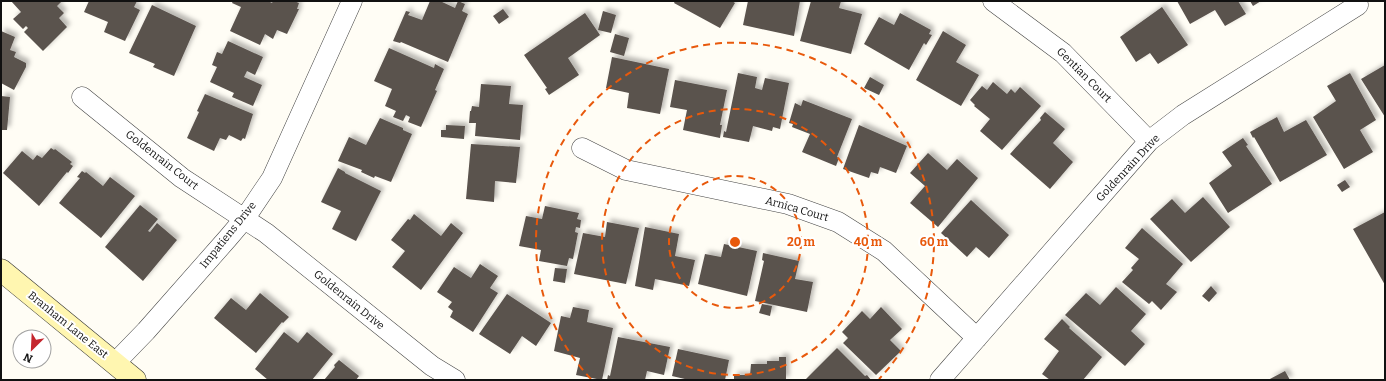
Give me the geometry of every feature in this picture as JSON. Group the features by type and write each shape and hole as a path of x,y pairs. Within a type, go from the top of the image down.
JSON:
{"street":[{"name":"Impatiens Drive","path":"115,363 146,331 244,218 272,178 352,1"},
{"name":"Gentian Court","path":"993,1 1063,53 1149,141"},
{"name":"Goldenrain Drive","path":"940,380 1149,141 1183,114 1357,3"},
{"name":"Goldenrain Court","path":"82,97 182,178 244,218"},
{"name":"Arnica Court","path":"582,148 626,170 788,204 838,222 884,251 977,338"},
{"name":"Goldenrain Drive","path":"244,218 266,233 432,366 455,380"},
{"name":"Branham Lane East","path":"1,270 135,380"}],"building":[{"path":"11,1 62,1 57,6 64,13 59,18 67,27 43,51 24,32 28,28 26,26 23,29 13,19 21,12"},
{"path":"89,1 137,1 134,7 140,10 125,41 104,32 108,22 84,12"},
{"path":"233,1 268,1 272,3 273,1 294,1 299,3 297,9 299,9 287,34 277,30 273,39 265,34 260,45 230,31 241,7 232,3"},
{"path":"430,1 440,1 455,8 458,1 465,4 462,11 468,14 448,62 401,42 393,41 406,11 410,12 408,15 422,20"},
{"path":"675,1 732,1 735,3 720,28 674,3"},
{"path":"748,1 800,1 794,36 743,25"},
{"path":"811,1 841,1 839,8 862,14 851,54 800,41"},
{"path":"1177,1 1238,1 1246,14 1225,26 1215,10 1190,24"},
{"path":"1250,1 1261,1 1253,6"},
{"path":"152,5 196,26 174,76 153,67 155,64 129,53"},
{"path":"1162,7 1188,45 1158,64 1150,53 1136,62 1120,37"},
{"path":"503,9 509,17 499,24 493,16"},
{"path":"603,11 616,15 611,33 598,30"},
{"path":"585,13 600,35 568,58 579,75 549,95 545,89 547,88 524,55"},
{"path":"900,13 931,30 929,34 932,35 926,45 924,43 909,70 864,44 879,17 894,25"},
{"path":"1,31 15,37 10,50 16,52 14,57 26,63 26,67 14,90 1,83"},
{"path":"943,31 966,45 956,62 979,75 961,106 916,80"},
{"path":"615,34 629,38 624,56 610,52"},
{"path":"228,41 263,57 255,75 247,71 244,77 262,85 253,106 232,97 234,93 210,82 217,67 212,65 217,52 222,54"},
{"path":"389,48 434,68 435,64 444,69 435,90 437,91 421,127 408,122 410,117 406,115 403,121 393,117 396,111 385,106 392,89 374,81"},
{"path":"612,57 669,69 660,114 627,108 629,93 606,88"},
{"path":"1385,65 1385,117 1361,79"},
{"path":"738,73 757,77 755,88 762,90 765,78 789,83 780,129 773,127 772,131 753,126 749,142 723,137 724,131 726,132"},
{"path":"1350,73 1376,120 1360,130 1373,152 1344,169 1313,117 1336,101 1327,86"},
{"path":"870,77 884,85 879,95 864,88"},
{"path":"675,80 727,90 720,125 722,125 720,138 683,130 687,110 670,107"},
{"path":"993,82 1007,94 1011,89 1015,93 1020,87 1041,106 1002,150 980,131 990,119 974,106 975,105 970,100 982,86 987,90"},
{"path":"481,84 511,86 509,104 523,105 520,140 475,136 476,123 469,123 470,111 472,106 479,107"},
{"path":"205,94 253,114 245,139 243,138 241,141 229,135 226,140 220,138 214,151 187,138 199,112 197,111"},
{"path":"1,96 10,97 7,130 1,130"},
{"path":"803,100 852,119 837,157 839,158 836,166 802,152 810,134 792,127 793,124 789,123 795,103 801,106"},
{"path":"1045,112 1065,129 1053,143 1073,162 1050,189 1010,154 1041,120 1040,118"},
{"path":"1277,117 1284,132 1306,120 1327,155 1280,182 1250,132"},
{"path":"380,118 403,128 403,130 412,134 391,182 375,176 374,178 361,172 362,170 338,161 349,137 366,145"},
{"path":"446,125 465,126 464,139 441,137 441,130 446,130"},
{"path":"859,125 907,146 896,173 880,167 878,174 871,172 869,178 843,169"},
{"path":"1243,138 1248,145 1246,146 1272,184 1228,213 1209,183 1232,166 1222,152"},
{"path":"471,144 520,147 516,183 495,181 494,202 466,199"},
{"path":"51,148 54,150 55,149 72,162 70,164 73,166 39,206 3,173 22,151 33,160 37,155 42,158"},
{"path":"928,153 947,170 957,159 978,178 938,227 910,203 925,186 910,173"},
{"path":"338,168 381,191 356,241 332,229 341,211 321,202"},
{"path":"82,171 85,173 86,172 103,186 110,177 135,196 101,238 59,203 80,178 77,177"},
{"path":"1345,180 1350,187 1342,192 1337,185"},
{"path":"1203,197 1230,227 1191,262 1150,219 1172,199 1185,213"},
{"path":"971,200 1009,235 989,258 976,247 967,257 941,233"},
{"path":"140,205 158,219 148,231 150,232 157,223 177,240 143,281 105,247"},
{"path":"545,206 579,213 577,219 581,220 580,228 576,227 575,232 578,233 573,259 569,258 567,266 539,261 541,250 519,246 526,216 542,219"},
{"path":"1385,212 1385,285 1353,229"},
{"path":"414,214 441,236 451,223 463,233 421,290 392,267 405,251 391,240"},
{"path":"607,222 639,228 626,284 574,274 583,233 605,237"},
{"path":"645,227 679,234 675,256 695,260 689,286 655,279 653,290 635,286"},
{"path":"1142,228 1183,264 1166,284 1177,292 1161,310 1152,301 1149,304 1122,282 1133,270 1131,268 1139,259 1125,248"},
{"path":"724,244 757,251 747,296 698,284 705,254 721,257"},
{"path":"763,253 799,261 795,279 813,282 807,312 755,301 764,261 762,260"},
{"path":"480,264 498,276 490,288 498,293 473,332 450,317 453,311 448,307 452,302 437,292 454,267 471,278"},
{"path":"555,268 567,269 565,283 553,281"},
{"path":"1211,286 1217,293 1209,302 1202,296"},
{"path":"1116,287 1146,314 1131,331 1145,344 1125,366 1065,315 1086,293 1100,305"},
{"path":"260,293 289,317 283,323 282,322 256,353 214,318 231,298 246,310"},
{"path":"507,294 551,323 536,346 522,336 510,354 479,334"},
{"path":"762,304 772,306 770,316 759,313"},
{"path":"573,307 589,310 587,322 613,328 602,380 576,375 580,358 554,351 561,316 570,318"},
{"path":"881,307 902,329 890,340 901,351 876,375 843,343 848,338 842,332 862,311 870,319"},
{"path":"1062,319 1070,327 1069,328 1102,357 1083,380 1050,380 1042,374 1059,351 1044,339"},
{"path":"284,332 298,343 307,332 333,354 312,380 268,380 255,369"},
{"path":"618,337 670,347 664,375 647,371 645,380 607,380 608,375 610,376"},
{"path":"837,348 865,376 867,375 871,380 805,380"},
{"path":"678,349 729,360 725,380 689,380 672,376"},
{"path":"779,357 786,357 786,380 734,380 734,375 750,375 751,364 767,364 767,361 779,361"},
{"path":"339,360 359,376 356,380 324,380"},
{"path":"1285,371 1290,380 1268,380"}]}
